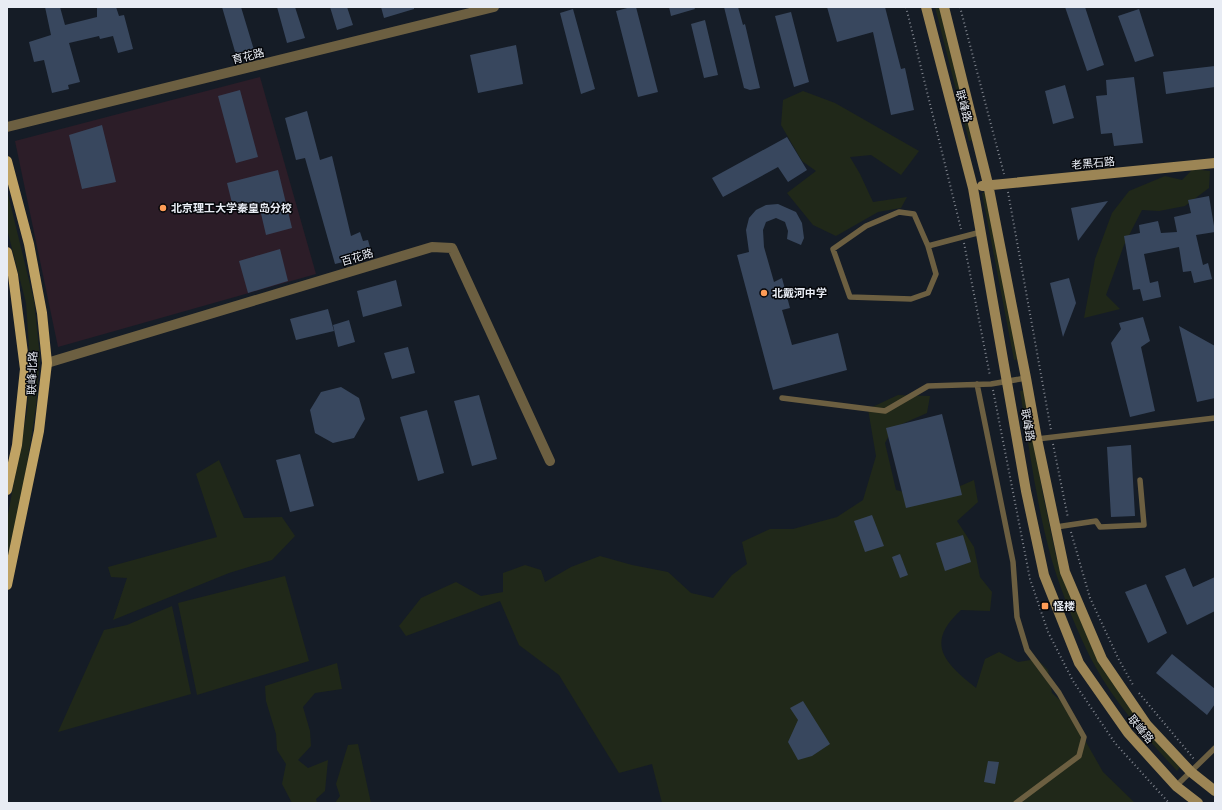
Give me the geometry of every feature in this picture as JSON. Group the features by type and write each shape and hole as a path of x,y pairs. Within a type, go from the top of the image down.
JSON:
{"main road":[{"name":"联峰路","path":"926,7 973,188 1008,381 1026,491 1044,575 1079,663 1128,733 1176,786 1198,803"},
{"name":"联峰路","path":"944,7 988,184 1037,439 1065,572 1102,659 1147,725 1191,772 1215,791"},
{"name":"联峰北路","path":"7,161 29,244 42,313 47,363 39,432 7,585"},
{"name":"老黑石路","path":"973,188 988,184 1215,163"},
{"name":"联峰北路","path":"7,252 13,275 25,369 17,445 7,490"}],"street":[{"name":"育花路","path":"7,128 494,7"},
{"name":"百花路","path":"47,363 432,247 452,248 550,461"}],"lane":[{"path":"899,212 914,214 928,246 936,274 928,293 910,299 850,297 833,249 866,226 899,212"},
{"path":"928,246 981,232"},
{"path":"782,398 885,411 928,386 977,384 1026,378"},
{"path":"977,384 1013,562 1017,617 1027,650 1059,693 1084,738 1080,756 1016,803"},
{"path":"1037,439 1215,418"},
{"path":"1056,527 1096,521 1100,527 1144,525 1140,480"},
{"path":"1176,786 1215,748"}],"path":[{"path":"960,7 1006,183 1069,525 1090,598 1119,660 1136,690 1199,764"}],"shaded area":[{"name":"北京理工大学秦皇岛分校","path":"260,77 316,274 58,347 15,141"}],"green space":[{"path":"935,7 940,7 975,140 969,141"},
{"path":"803,91 835,103 919,151 901,175 871,155 850,157 873,202 907,197 901,208 878,212 836,236 813,225 787,193 816,171 802,161 781,125 783,100"},
{"path":"1193,169 1210,171 1209,188 1185,206 1159,211 1142,210 1124,245 1106,295 1120,309 1084,318 1095,259 1112,213 1129,191 1165,176 1182,180"},
{"path":"7,190 34,301 40,357 36,407 23,490 7,560 7,520 27,411 30,361 26,303 7,229"},
{"path":"987,192 1019,359 1014,360 982,193"},
{"path":"1025,390 1043,495 1056,556 1074,605 1100,664 1180,767 1177,771 1154,746 1112,694 1095,666 1070,613 1051,557 1041,516 1020,391"},
{"path":"898,395 930,396 927,413 893,428 885,443 896,490 908,493 951,490 974,480 978,502 957,521 974,547 980,577 992,592 990,611 961,610 950,622 943,633 941,643 943,652 948,661 955,670 976,688 985,659 999,652 1018,662 1037,659 1048,670 1052,693 1065,705 1103,772 1135,803 662,803 652,764 619,773 559,675 519,645 500,601 406,636 399,626 421,598 456,582 481,596 503,592 503,573 525,565 541,570 545,582 571,567 600,556 632,565 668,572 691,593 713,598 732,575 747,564 742,542 770,529 793,529 837,517 863,500 876,456 868,409"},
{"path":"219,460 244,518 282,517 295,536 272,560 229,573 113,620 127,578 111,577 108,567 217,537 196,474"},
{"path":"285,576 309,661 197,695 178,603"},
{"path":"172,606 191,694 58,732 104,630 127,625"},
{"path":"337,663 342,689 315,693 303,707 310,731 311,746 298,760 308,768 328,760 325,791 316,799 317,803 292,803 282,784 286,764 277,750 276,734 266,701 265,686"},
{"path":"358,744 371,803 335,803 340,796 336,784 348,745"}],"building":[{"path":"45,7 60,7 65,25 97,17 97,7 116,7 119,16 124,15 133,49 118,53 113,36 100,39 99,36 69,43 80,82 68,85 69,89 52,93 44,60 34,62 29,42 51,35"},
{"path":"222,7 241,7 254,50 236,55"},
{"path":"277,7 295,7 305,38 287,43"},
{"path":"330,7 347,7 353,25 337,30"},
{"path":"381,7 414,7 414,9 384,18"},
{"path":"636,7 658,92 638,97 616,11"},
{"path":"669,7 694,7 695,9 671,16"},
{"path":"724,7 738,7 743,25 745,24 760,88 750,90 744,88"},
{"path":"827,7 885,7 901,69 905,68 914,110 891,115 873,32 837,42"},
{"path":"1065,7 1085,7 1104,65 1087,71"},
{"path":"573,9 595,89 581,94 560,13"},
{"path":"1139,9 1154,56 1135,62 1118,16"},
{"path":"791,12 809,82 794,87 775,16"},
{"path":"705,20 718,75 704,78 691,24"},
{"path":"516,45 523,84 478,93 470,55"},
{"path":"1215,66 1215,87 1166,94 1163,72"},
{"path":"1134,77 1143,143 1114,146 1112,133 1101,134 1096,96 1107,95 1106,80"},
{"path":"1065,85 1074,118 1053,124 1045,91"},
{"path":"240,90 258,157 236,163 218,96"},
{"path":"307,111 320,160 332,156 351,236 360,232 363,241 368,240 372,255 335,264 305,158 296,160 285,118"},
{"path":"102,125 116,182 82,189 69,135"},
{"path":"787,137 807,170 788,182 778,167 723,197 712,178"},
{"path":"278,170 292,228 266,235 259,205 234,211 227,183"},
{"path":"1209,196 1215,232 1196,235 1203,265 1208,263 1212,279 1194,283 1191,271 1183,272 1179,247 1144,254 1150,283 1158,281 1161,297 1143,301 1140,289 1133,290 1124,236 1140,233 1139,225 1158,221 1161,233 1177,232 1174,217 1191,213 1188,200"},
{"path":"1108,201 1078,241 1071,208"},
{"path":"778,204 796,212 802,223 804,238 801,245 787,239 788,231 785,222 776,218 766,222 763,230 764,247 774,282 782,278 790,308 782,310 792,345 838,333 847,370 773,390 737,255 749,252 746,230 749,218 756,210 766,205"},
{"path":"280,249 288,281 248,293 239,261"},
{"path":"1069,278 1076,303 1063,337 1050,283"},
{"path":"396,280 402,306 363,317 357,291"},
{"path":"328,309 334,331 296,340 290,319"},
{"path":"1143,317 1150,341 1141,347 1155,411 1130,417 1111,343 1121,329 1119,323"},
{"path":"349,320 355,342 338,347 333,325"},
{"path":"1179,326 1215,346 1215,398 1197,402"},
{"path":"408,347 415,373 392,379 384,353"},
{"path":"341,387 359,398 365,419 354,438 333,443 315,433 310,410 321,392"},
{"path":"479,395 497,459 472,466 454,401"},
{"path":"427,410 444,473 418,481 400,417"},
{"path":"942,414 962,495 906,508 886,428"},
{"path":"1131,445 1135,516 1111,517 1107,447"},
{"path":"300,454 314,506 290,512 276,460"},
{"path":"872,515 884,546 865,552 854,521"},
{"path":"963,535 971,562 945,571 936,543"},
{"path":"900,554 908,575 900,578 892,557"},
{"path":"1185,568 1193,587 1215,577 1215,611 1187,625 1165,576"},
{"path":"1146,584 1167,633 1148,643 1125,592"},
{"path":"1172,654 1215,689 1215,704 1207,715 1156,673"},
{"path":"803,701 830,744 812,756 798,760 788,742 798,720 790,708"},
{"path":"988,761 999,762 995,784 984,782"}],"place":[{"name":"北京理工大学秦皇岛分校","path":"163,208"},
{"name":"北戴河中学","path":"764,293"},
{"name":"怪楼","path":"1045,606"}]}
